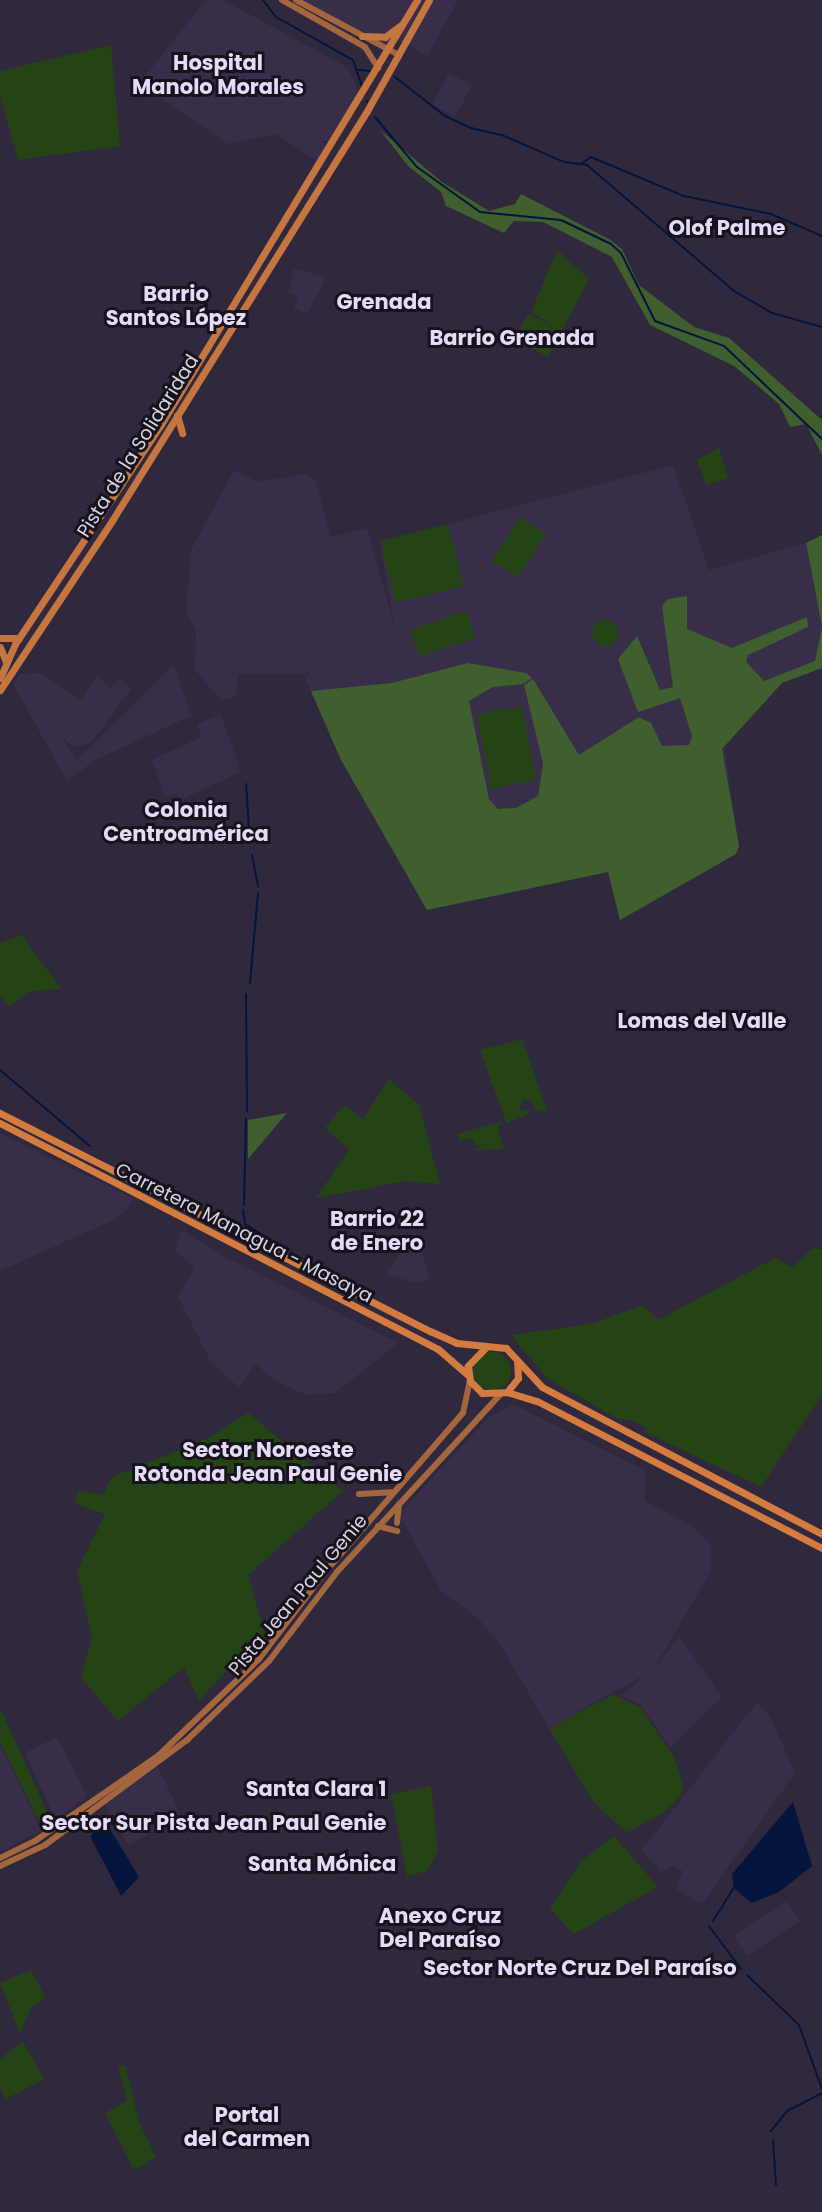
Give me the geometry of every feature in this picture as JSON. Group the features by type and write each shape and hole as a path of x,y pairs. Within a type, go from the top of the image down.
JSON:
{"highway":[{"name":"Carretera Managua - Masaya","path":"0,1111 430,1331 457,1343 485,1347"},
{"name":"Carretera Managua - Masaya","path":"0,1126 438,1349 470,1378"},
{"path":"822,1534 542,1387 506,1348 485,1347 471,1359 470,1378 482,1393 503,1393 537,1401 822,1548"},
{"path":"503,1393 518,1378 517,1361"}],"main road":[{"path":"282,0 365,47 378,69"},
{"path":"296,0 399,55"},
{"name":"Pista de la Solidaridad","path":"0,678 20,637 169,409 378,69 417,0"},
{"name":"Pista de la Solidaridad","path":"1,689 34,644 177,415 399,55 429,0"},
{"path":"362,36 384,37 407,19"},
{"path":"177,415 182,433"},
{"path":"0,638 20,637 34,644"},
{"path":"0,638 15,651"},
{"path":"0,646 26,656"},
{"path":"0,646 6,665"},
{"path":"1,689 15,651"},
{"name":"Pista Jean Paul Genie","path":"0,1862 35,1841 159,1755 262,1656 326,1571 463,1413 470,1378"},
{"name":"Pista Jean Paul Genie","path":"0,1862 36,1850 194,1733 269,1661 377,1526 503,1393"},
{"path":"359,1494 397,1490"},
{"path":"377,1526 397,1527 399,1502"}],"shaded area":[{"path":"206,0 223,0 347,67 359,92 328,142 321,140 326,147 317,161 275,134 228,144 139,84"},
{"path":"296,0 458,0 427,56 396,39 389,50"},
{"path":"449,73 472,85 455,117 432,105"},
{"path":"294,268 326,278 307,314 294,308 298,297 288,293"},
{"path":"673,465 709,570 806,543 822,628 822,668 782,683 724,743 739,846 736,854 620,920 608,872 427,910 341,760 304,676 337,659 305,674 238,674 236,696 222,701 195,670 196,631 186,612 191,550 234,470 259,482 305,474 316,481 330,537 367,528 395,628 380,542"},
{"path":"174,665 191,716 95,760 67,781 13,684 20,674 41,673 81,700 97,676 110,688 119,678 131,689 91,743 74,747 62,737 77,760"},
{"path":"221,714 241,772 180,800 177,793 165,797 152,760 201,737 197,724"},
{"path":"0,1133 133,1198 127,1209 116,1219 0,1271"},
{"path":"182,1230 223,1256 398,1343 335,1393 306,1395 273,1380 255,1363 240,1388 212,1364 178,1297 194,1268 175,1251"},
{"path":"415,1232 430,1279 417,1283 386,1274"},
{"path":"513,1404 646,1471 645,1501 692,1526 711,1546 711,1571 654,1669 679,1636 722,1697 670,1748 640,1704 621,1696 646,1674 549,1728 501,1646 478,1618 441,1591 399,1514 489,1417"},
{"path":"757,1702 770,1717 795,1773 702,1904 676,1889 683,1871 673,1866 660,1872 642,1850"},
{"path":"57,1737 87,1796 56,1820 25,1753"},
{"path":"0,1744 41,1830 0,1852"},
{"path":"157,1765 181,1816 129,1845 103,1803"},
{"path":"787,1901 800,1921 746,1956 733,1936"}],"green space":[{"path":"111,45 120,146 18,160 0,95 0,71"},
{"path":"380,130 442,182 489,211 515,204 521,194 609,239 622,249 639,285 694,327 729,338 822,420 822,455 806,424 790,427 779,404 734,366 650,325 612,257 543,222 514,221 504,233 446,206 441,192 408,166"},
{"path":"557,250 589,279 548,357 514,339 528,314 555,327 531,312"},
{"path":"719,448 728,478 706,485 697,460"},
{"path":"520,517 546,534 518,577 492,561"},
{"path":"448,524 463,586 396,603 380,541"},
{"path":"822,535 822,627 806,543"},
{"path":"687,596 687,629 732,648 807,617 808,627 748,655 746,662 764,681 815,661 822,627 822,668 782,683 722,749 739,846 736,854 620,920 608,872 427,910 341,760 311,691 392,683 468,663 526,673 532,678 523,684 493,687 469,701 489,799 498,809 516,808 538,796 543,763 524,685 533,679 579,755 639,717 651,723 662,746 689,745 692,736 680,698 638,712 618,659 637,636 660,690 673,687 662,606 668,599"},
{"path":"466,611 475,639 419,657 410,629"},
{"path":"605,620 614,624 618,633 614,642 605,646 596,642 592,633 596,624"},
{"path":"522,706 536,780 491,788 477,715"},
{"path":"22,935 61,989 30,991 9,1006 0,996 0,943"},
{"path":"522,1039 547,1110 537,1112 531,1100 523,1099 519,1109 532,1112 507,1124 480,1050"},
{"path":"389,1079 419,1105 440,1184 406,1181 316,1198 349,1149 325,1128 344,1105 363,1119"},
{"path":"287,1113 248,1159 248,1120"},
{"path":"503,1121 498,1126 503,1147 512,1148 477,1150 483,1144 476,1146 471,1138 460,1141 457,1134"},
{"path":"812,1249 822,1249 822,1395 761,1487 644,1432 647,1429 632,1420 618,1419 547,1378 511,1335 591,1324 643,1305 658,1320 775,1258 792,1267"},
{"path":"492,1352 506,1357 511,1371 506,1385 492,1390 478,1385 473,1371 478,1357"},
{"path":"248,1413 343,1491 248,1575 265,1637 262,1641 256,1638 199,1701 184,1667 118,1721 81,1678 92,1638 77,1571 105,1514 75,1504 78,1490 103,1495 112,1477 206,1439"},
{"path":"613,1695 640,1707 674,1757 683,1785 680,1797 663,1813 626,1833 593,1801 549,1728"},
{"path":"0,1708 51,1821 42,1828 0,1742"},
{"path":"431,1786 438,1851 427,1871 407,1876 391,1794"},
{"path":"614,1836 658,1887 574,1934 550,1909 581,1861"},
{"path":"31,1970 45,1997 31,2007 20,2034 0,1983"},
{"path":"23,2042 44,2079 6,2099 0,2087 0,2059"},
{"path":"125,2065 139,2122 156,2157 134,2170 105,2113 127,2101 118,2067"}],"water":[{"path":"793,1802 812,1866 779,1892 751,1903 734,1888 732,1874"},
{"path":"105,1821 139,1877 121,1896 90,1836"}],"waterway":[{"path":"263,0 276,17 353,60 362,86"},
{"path":"359,70 371,71"},
{"path":"395,77 445,116 471,128 502,135 564,162 587,165 734,291 772,313 822,327"},
{"path":"375,117 417,167 480,212 561,220 611,244 621,253 655,321 724,346 822,439"},
{"path":"581,164 591,157 684,196 771,214 822,236"},
{"path":"246,784 250,843"},
{"path":"252,855 258,886"},
{"path":"250,983 258,893"},
{"path":"246,994 247,1111"},
{"path":"0,1070 90,1146"},
{"path":"244,1205 246,1119"},
{"path":"243,1210 245,1224 267,1238"},
{"path":"713,1921 734,1888"},
{"path":"709,1926 741,1969"},
{"path":"747,1975 799,2025 822,2089"},
{"path":"771,2131 787,2111 822,2093"},
{"path":"773,2140 776,2185"}],"district":[{"name":"Hospital Manolo Morales","path":"218,75"},
{"name":"Olof Palme","path":"727,228"},
{"name":"Grenada","path":"384,302"},
{"name":"Barrio Santos López","path":"176,306"},
{"name":"Barrio Grenada","path":"512,338"},
{"name":"Colonia Centroamérica","path":"186,822"},
{"name":"Lomas del Valle","path":"702,1021"},
{"name":"Barrio 22 de Enero","path":"377,1231"},
{"name":"Sector Noroeste Rotonda Jean Paul Genie","path":"268,1462"},
{"name":"Santa Clara 1","path":"316,1789"},
{"name":"Sector Sur Pista Jean Paul Genie","path":"214,1823"},
{"name":"Santa Mónica","path":"322,1864"},
{"name":"Anexo Cruz Del Paraíso","path":"440,1928"},
{"name":"Sector Norte Cruz Del Paraíso","path":"580,1968"},
{"name":"Portal del Carmen","path":"247,2127"}]}
